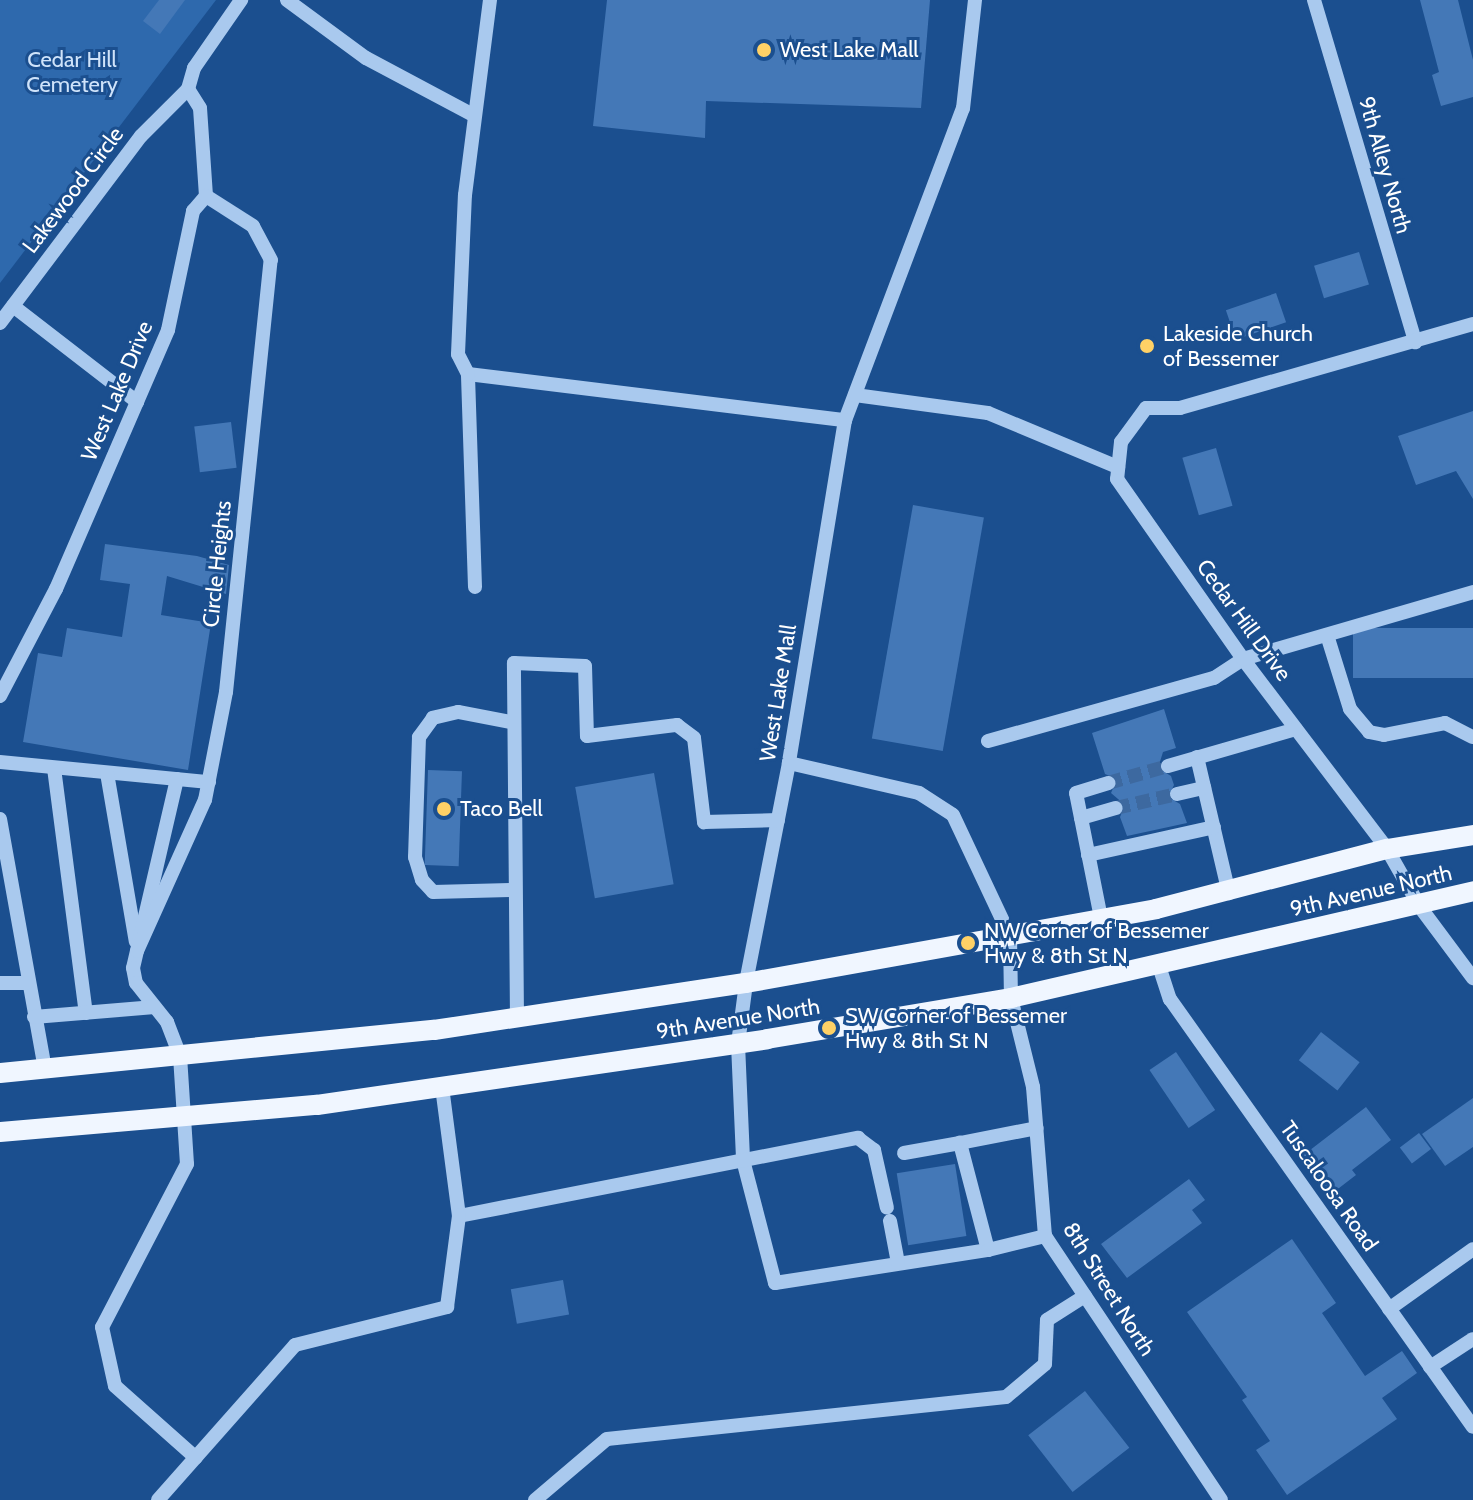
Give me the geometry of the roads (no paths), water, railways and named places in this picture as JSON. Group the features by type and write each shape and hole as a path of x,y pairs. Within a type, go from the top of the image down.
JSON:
{"main road":[{"name":"9th Avenue North","path":"0,1073 517,1018 746,983 1229,893 1387,849 1473,835"},
{"name":"9th Avenue North","path":"0,1132 185,1117 442,1087 738,1044 1011,998 1420,907 1473,891"}],"street":[{"path":"206,196 200,108 188,89 194,68 241,0"},
{"path":"287,0 366,58 473,115"},
{"path":"475,587 468,374 458,354 473,115 490,0"},
{"name":"West Lake Mall","path":"898,1263 775,1283 743,1160 738,1044 746,983 789,763 845,420 963,108 975,0"},
{"name":"9th Alley North","path":"1314,0 1415,342"},
{"name":"Lakewood Circle","path":"0,323 141,136 188,89"},
{"name":"West Lake Drive","path":"0,696 56,589 168,330 193,211 206,196"},
{"name":"Circle Heights","path":"137,951 209,782 226,692 271,260 253,226 206,196"},
{"path":"13,306 137,402"},
{"path":"855,395 988,413 1118,467 1121,442 1146,408 1180,408 1473,324"},
{"path":"468,374 845,420"},
{"name":"Cedar Hill Drive","path":"1118,467 1117,479 1243,659 1387,849 1420,907 1473,978"},
{"path":"988,741 1214,678 1243,659 1473,592"},
{"path":"1327,635 1350,709 1369,732 1384,735 1445,723 1473,737"},
{"path":"517,1018 512,890 511,722 514,663 585,666 587,736 677,725 694,738 704,822 778,820"},
{"path":"511,722 458,712 433,718 419,737 415,857 422,880 433,892 512,890"},
{"path":"1168,766 1296,729"},
{"path":"1197,757 1229,893"},
{"path":"0,762 209,782"},
{"path":"789,763 919,793 953,815 1010,936"},
{"path":"54,768 86,1013"},
{"path":"107,773 137,951"},
{"path":"177,779 137,951 136,983 155,1007 180,1056 187,1164 102,1327 115,1386 196,1458"},
{"path":"1101,918 1076,793 1108,783"},
{"path":"1177,794 1204,788"},
{"path":"1081,818 1116,808"},
{"path":"0,819 26,983 45,1070"},
{"path":"1088,855 1214,827"},
{"name":"8th Street North","path":"1010,936 1011,998 1033,1087 1045,1236 1221,1500"},
{"name":"Tuscaloosa Road","path":"1159,966 1170,999 1473,1427"},
{"path":"0,983 26,983"},
{"path":"34,1017 155,1007"},
{"path":"158,1500 295,1345 447,1307 459,1216 442,1087"},
{"path":"904,1153 1037,1128"},
{"path":"459,1216 858,1138 874,1150 898,1263 988,1250 1045,1236"},
{"path":"960,1143 988,1250"},
{"path":"1389,1309 1473,1249"},
{"path":"535,1500 607,1439 1006,1397 1045,1364 1047,1320 1085,1296"},
{"path":"1430,1367 1473,1339"}],"tunnel":[{"path":"1108,783 1168,766"},
{"path":"1116,808 1177,794"}],"place":[{"name":"West Lake Mall","path":"764,50"},
{"name":"Lakeside Church of Bessemer","path":"1147,346"},
{"name":"Taco Bell","path":"444,809"},
{"name":"NW Corner of Bessemer Hwy & 8th St N","path":"968,943"},
{"name":"SW Corner of Bessemer Hwy & 8th St N","path":"829,1028"}],"park label":[{"name":"Cedar Hill Cemetery","path":"72,72"}]}
